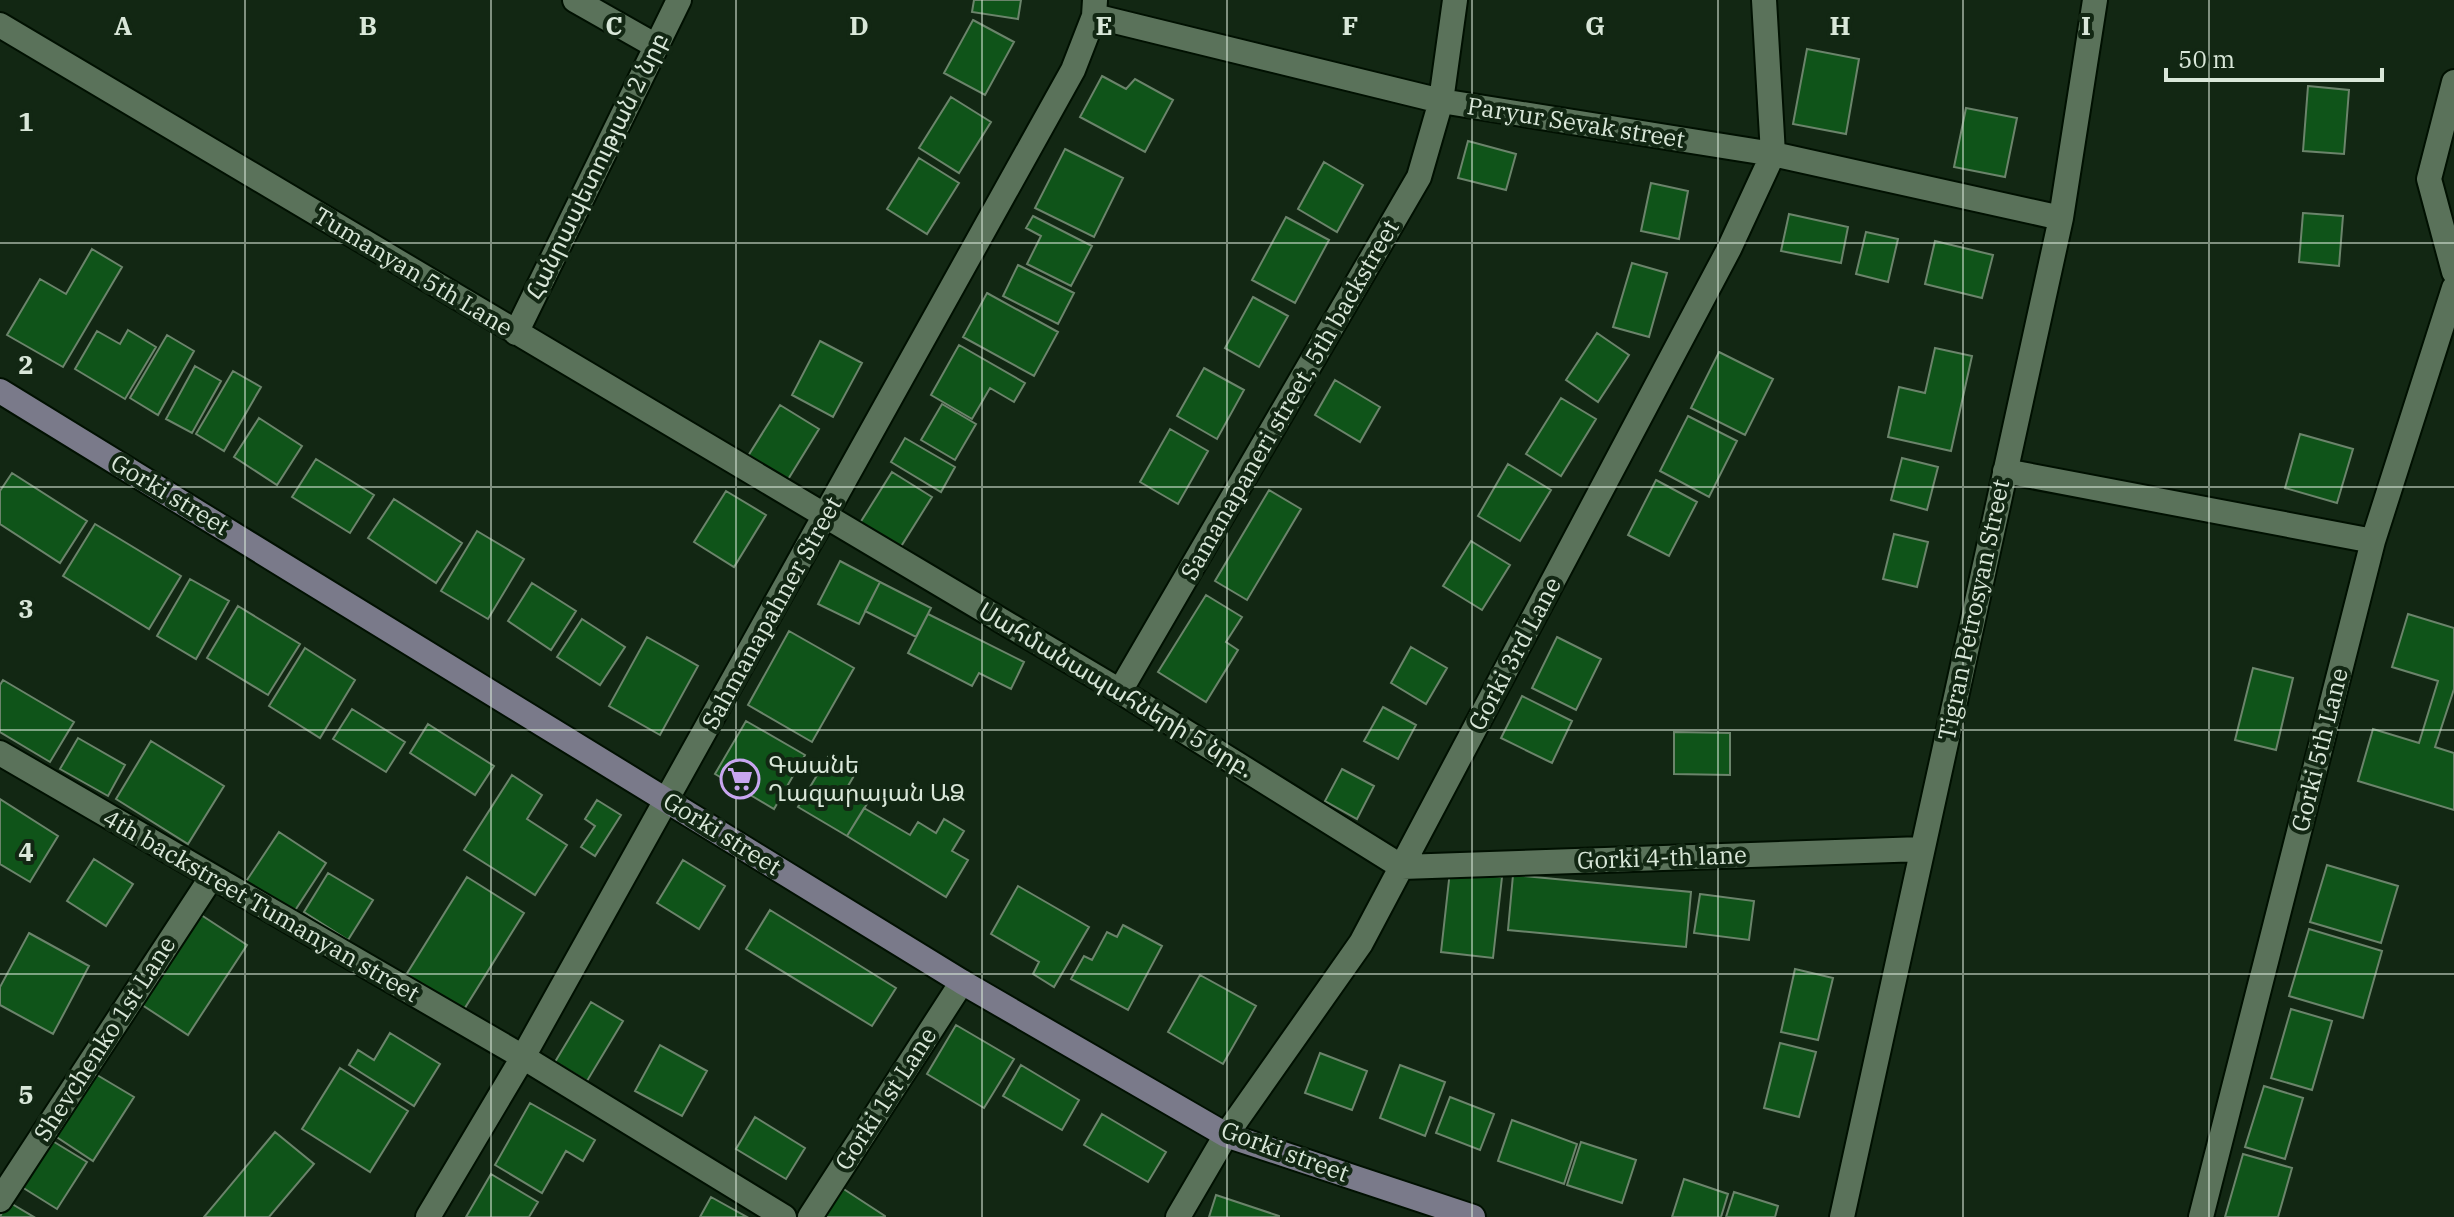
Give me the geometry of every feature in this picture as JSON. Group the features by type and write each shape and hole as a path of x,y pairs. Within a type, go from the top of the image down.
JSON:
{"street":[{"path":"575,0 656,46"},
{"name":"Հանրապետության 2 նրբ","path":"516,333 679,0"},
{"name":"Samanapaneri street, 5th backstreet","path":"1120,691 1419,177 1441,101 1455,0"},
{"path":"1764,0 1773,154"},
{"name":"Tigran Petrosyan Street","path":"1842,1217 2061,218 2095,0"},
{"name":"Paryur Sevak street","path":"1094,8 1441,101 1773,154 2061,218"},
{"name":"Sahmanapahner Street","path":"428,1217 523,1057 1073,70 1094,8"},
{"name":"Tumanyan 5th Lane","path":"0,25 827,515"},
{"path":"2454,82 2429,179 2454,272"},
{"name":"Gorki 3rd Lane","path":"1178,1217 1226,1135 1361,943 1729,249 1773,154"},
{"name":"Gorki 5th Lane","path":"2201,1217 2373,541 2454,288"},
{"name":"Gorki street","path":"0,391 962,982 1226,1135 1473,1217"},
{"path":"2005,471 2373,541"},
{"name":"Սահմանապահների 5 նրբ.","path":"827,515 1120,691 1402,867"},
{"name":"4th backstreet Tumanyan street","path":"0,753 523,1057 784,1217"},
{"name":"Gorki 4-th lane","path":"1402,867 1922,849"},
{"name":"Shevchenko 1st Lane","path":"0,1200 211,878"},
{"name":"Gorki 1st Lane","path":"810,1217 962,982"}],"building":[{"path":"974,0 1021,0 1018,19 972,12"},
{"path":"973,20 1014,42 985,95 944,73"},
{"path":"1807,49 1859,59 1846,134 1793,124"},
{"path":"1102,76 1126,89 1135,79 1173,100 1145,152 1080,117"},
{"path":"2308,86 2349,90 2344,154 2303,151"},
{"path":"951,97 991,122 959,173 919,148"},
{"path":"1966,108 2017,118 2005,177 1954,167"},
{"path":"1468,141 1516,154 1506,190 1458,178"},
{"path":"1065,149 1123,178 1094,237 1035,208"},
{"path":"919,158 959,183 927,234 887,209"},
{"path":"1324,162 1363,185 1337,232 1298,209"},
{"path":"1651,183 1688,191 1679,239 1641,231"},
{"path":"2303,213 2343,216 2339,266 2299,262"},
{"path":"1789,214 1848,227 1841,263 1781,251"},
{"path":"1033,216 1092,246 1071,286 1027,264 1041,236 1026,228"},
{"path":"1286,217 1329,240 1295,303 1252,280"},
{"path":"1866,232 1898,239 1888,282 1856,274"},
{"path":"1935,241 1993,255 1982,298 1925,284"},
{"path":"92,249 122,267 63,367 7,335 40,279 66,294"},
{"path":"1632,263 1667,273 1649,337 1613,327"},
{"path":"1018,265 1074,293 1058,324 1003,296"},
{"path":"987,293 1058,332 1034,376 963,337"},
{"path":"1253,297 1288,316 1259,367 1225,348"},
{"path":"128,330 156,347 125,399 75,369 97,331 120,344"},
{"path":"1597,333 1629,355 1598,402 1566,380"},
{"path":"167,335 194,351 158,415 130,398"},
{"path":"820,341 862,363 833,417 792,395"},
{"path":"959,345 1025,383 1014,402 990,388 972,419 931,395"},
{"path":"1935,348 1972,356 1951,451 1888,437 1899,387 1925,393"},
{"path":"1719,352 1773,379 1745,435 1691,408"},
{"path":"195,366 221,381 192,433 166,419"},
{"path":"1204,368 1244,390 1217,439 1177,416"},
{"path":"233,371 261,387 224,451 196,434"},
{"path":"1335,380 1380,407 1360,442 1315,415"},
{"path":"1561,398 1596,419 1561,476 1526,454"},
{"path":"942,404 976,424 955,460 921,440"},
{"path":"780,405 819,429 787,481 748,456"},
{"path":"1688,416 1737,441 1709,497 1660,471"},
{"path":"259,418 302,446 277,485 234,457"},
{"path":"1170,429 1208,451 1178,504 1140,482"},
{"path":"2300,434 2353,449 2337,503 2285,488"},
{"path":"905,438 955,467 941,492 891,462"},
{"path":"1902,458 1938,467 1927,510 1891,500"},
{"path":"316,459 374,495 350,533 292,497"},
{"path":"1508,464 1551,490 1520,541 1478,516"},
{"path":"892,472 932,497 900,548 860,523"},
{"path":"12,473 87,521 60,563 0,524 0,491"},
{"path":"1656,480 1697,502 1669,556 1628,535"},
{"path":"1269,490 1301,509 1247,600 1215,581"},
{"path":"726,491 766,515 734,567 694,542"},
{"path":"394,499 462,543 436,583 368,538"},
{"path":"95,524 181,576 149,629 63,576"},
{"path":"477,531 524,559 488,619 441,591"},
{"path":"1894,534 1928,542 1917,587 1883,579"},
{"path":"1471,541 1510,565 1482,610 1443,586"},
{"path":"840,561 880,582 859,624 818,604"},
{"path":"190,579 229,601 196,659 157,636"},
{"path":"880,582 931,608 916,637 865,611"},
{"path":"532,583 576,611 551,650 508,621"},
{"path":"1206,595 1242,617 1226,642 1238,650 1206,702 1158,672"},
{"path":"238,606 300,644 268,695 207,658"},
{"path":"928,614 1024,662 1011,689 979,673 972,686 908,653"},
{"path":"2408,614 2454,628 2454,689 2435,747 2454,753 2454,810 2358,781 2373,729 2419,743 2438,681 2392,667"},
{"path":"582,619 625,647 600,685 557,657"},
{"path":"789,631 854,668 812,742 748,705"},
{"path":"647,637 698,666 660,735 609,706"},
{"path":"1557,637 1601,659 1576,710 1532,688"},
{"path":"1411,647 1447,668 1426,704 1391,683"},
{"path":"305,648 355,680 320,738 269,706"},
{"path":"2253,668 2293,678 2276,750 2235,740"},
{"path":"3,680 74,722 50,762 0,732 0,685"},
{"path":"1522,696 1572,721 1552,763 1501,738"},
{"path":"1383,707 1416,725 1398,759 1364,741"},
{"path":"352,709 405,742 386,772 333,739"},
{"path":"746,721 805,755 774,809 715,774"},
{"path":"428,724 494,766 475,795 410,753"},
{"path":"1674,732 1730,733 1730,775 1674,774"},
{"path":"78,738 125,765 108,796 60,769"},
{"path":"151,741 224,786 188,844 116,799"},
{"path":"828,757 855,774 848,786 870,799 847,836 798,807"},
{"path":"1342,769 1374,786 1357,819 1325,801"},
{"path":"512,775 542,795 527,819 567,845 535,895 464,850"},
{"path":"0,799 58,836 30,882 0,864"},
{"path":"597,800 621,815 595,856 581,847 595,826 585,819"},
{"path":"864,808 910,835 918,822 936,833 944,819 964,831 952,851 968,860 946,897 847,836"},
{"path":"279,832 326,863 292,915 245,883"},
{"path":"94,859 133,884 106,926 67,901"},
{"path":"683,860 725,886 699,929 657,903"},
{"path":"2327,865 2398,886 2381,943 2310,922"},
{"path":"1450,871 1502,877 1493,958 1441,952"},
{"path":"328,873 373,900 348,940 304,912"},
{"path":"1513,875 1691,892 1686,947 1508,930"},
{"path":"467,877 524,913 463,1011 406,975"},
{"path":"1018,886 1089,927 1054,987 1033,974 1039,962 991,934"},
{"path":"1700,894 1754,901 1749,940 1694,933"},
{"path":"770,910 896,988 872,1026 746,949"},
{"path":"195,911 247,945 188,1035 136,1001"},
{"path":"1123,925 1162,946 1128,1010 1071,979 1084,956 1092,960 1107,932 1117,937"},
{"path":"2309,929 2382,951 2363,1018 2289,996"},
{"path":"29,933 89,966 53,1034 0,1005 0,987"},
{"path":"1795,969 1833,978 1818,1040 1781,1032"},
{"path":"1200,975 1256,1006 1223,1064 1168,1032"},
{"path":"591,1002 623,1021 587,1081 555,1062"},
{"path":"2291,1009 2332,1021 2312,1090 2271,1078"},
{"path":"956,1025 1014,1059 984,1108 927,1074"},
{"path":"390,1033 440,1064 414,1106 349,1065 358,1050 374,1060"},
{"path":"1780,1043 1816,1052 1799,1117 1764,1108"},
{"path":"660,1045 707,1071 682,1116 635,1091"},
{"path":"1320,1053 1367,1071 1352,1110 1305,1093"},
{"path":"1021,1065 1079,1100 1062,1130 1003,1096"},
{"path":"1400,1065 1445,1082 1425,1136 1380,1118"},
{"path":"340,1068 408,1111 370,1172 302,1129"},
{"path":"92,1072 134,1097 93,1161 52,1134"},
{"path":"2264,1086 2303,1098 2285,1159 2245,1147"},
{"path":"1450,1097 1494,1114 1480,1150 1436,1133"},
{"path":"530,1103 595,1140 583,1161 566,1151 542,1193 495,1165"},
{"path":"1102,1114 1166,1152 1148,1182 1084,1145"},
{"path":"755,1117 805,1148 786,1179 736,1149"},
{"path":"1512,1120 1577,1144 1564,1184 1498,1161"},
{"path":"275,1132 314,1164 269,1217 204,1217"},
{"path":"46,1137 87,1162 57,1209 17,1184"},
{"path":"1581,1142 1636,1160 1622,1203 1567,1185"},
{"path":"2243,1154 2292,1168 2278,1217 2225,1217"},
{"path":"491,1174 538,1202 529,1217 466,1217"},
{"path":"1684,1179 1728,1194 1721,1217 1672,1217"},
{"path":"839,1186 885,1216 885,1217 819,1217"},
{"path":"1734,1192 1778,1206 1775,1217 1726,1217"},
{"path":"1216,1195 1279,1216 1279,1217 1209,1217"},
{"path":"711,1197 747,1217 700,1217"},
{"path":"7,1201 34,1217 0,1217"}],"place":[{"name":"Գաանե Ղազարայան ԱՁ","path":"740,779"}]}
